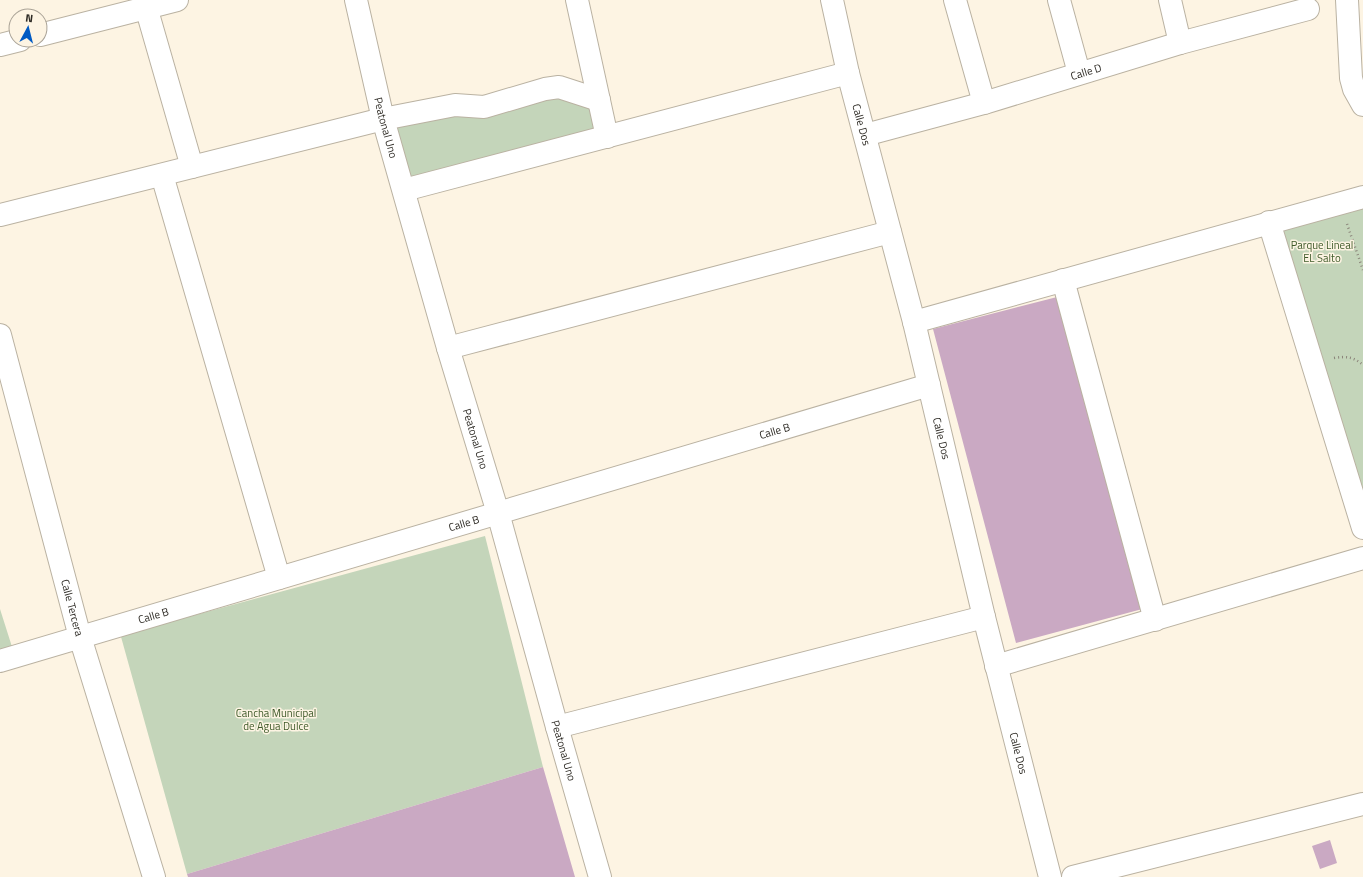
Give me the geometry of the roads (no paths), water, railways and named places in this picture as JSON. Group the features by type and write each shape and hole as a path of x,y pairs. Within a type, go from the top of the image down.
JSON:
{"main road":[{"path":"48,33 145,4 177,0"},
{"name":"Peatonal Uno","path":"356,0 383,119 448,348 498,513 600,877"},
{"path":"577,0 607,137"},
{"name":"Calle Dos","path":"832,0 848,73 914,322 996,666 1050,877"},
{"path":"955,0 984,103"},
{"path":"1059,0 1080,73"},
{"path":"1170,0 1180,43"},
{"path":"1347,0 1351,78 1354,89 1363,105"},
{"path":"145,4 192,167"},
{"name":"Calle D","path":"865,135 984,103 1180,43 1308,9"},
{"path":"1350,54 1354,40 1363,22"},
{"path":"404,190 848,73"},
{"path":"0,215 383,119 455,105 484,107 545,89 559,87 599,100"},
{"path":"162,175 279,578"},
{"path":"914,322 1363,197"},
{"path":"1269,222 1363,528"},
{"path":"448,348 890,232"},
{"path":"1063,280 1155,620"},
{"name":"Calle Tercera","path":"0,335 80,637 154,877"},
{"name":"Calle B","path":"0,660 929,385"},
{"path":"996,666 1363,558"},
{"path":"557,727 984,617"},
{"path":"1073,877 1363,804"}],"park label":[{"name":"Parque Lineal EL Salto","path":"1322,251"},
{"name":"Cancha Municipal de Agua Dulce","path":"276,719"}]}
